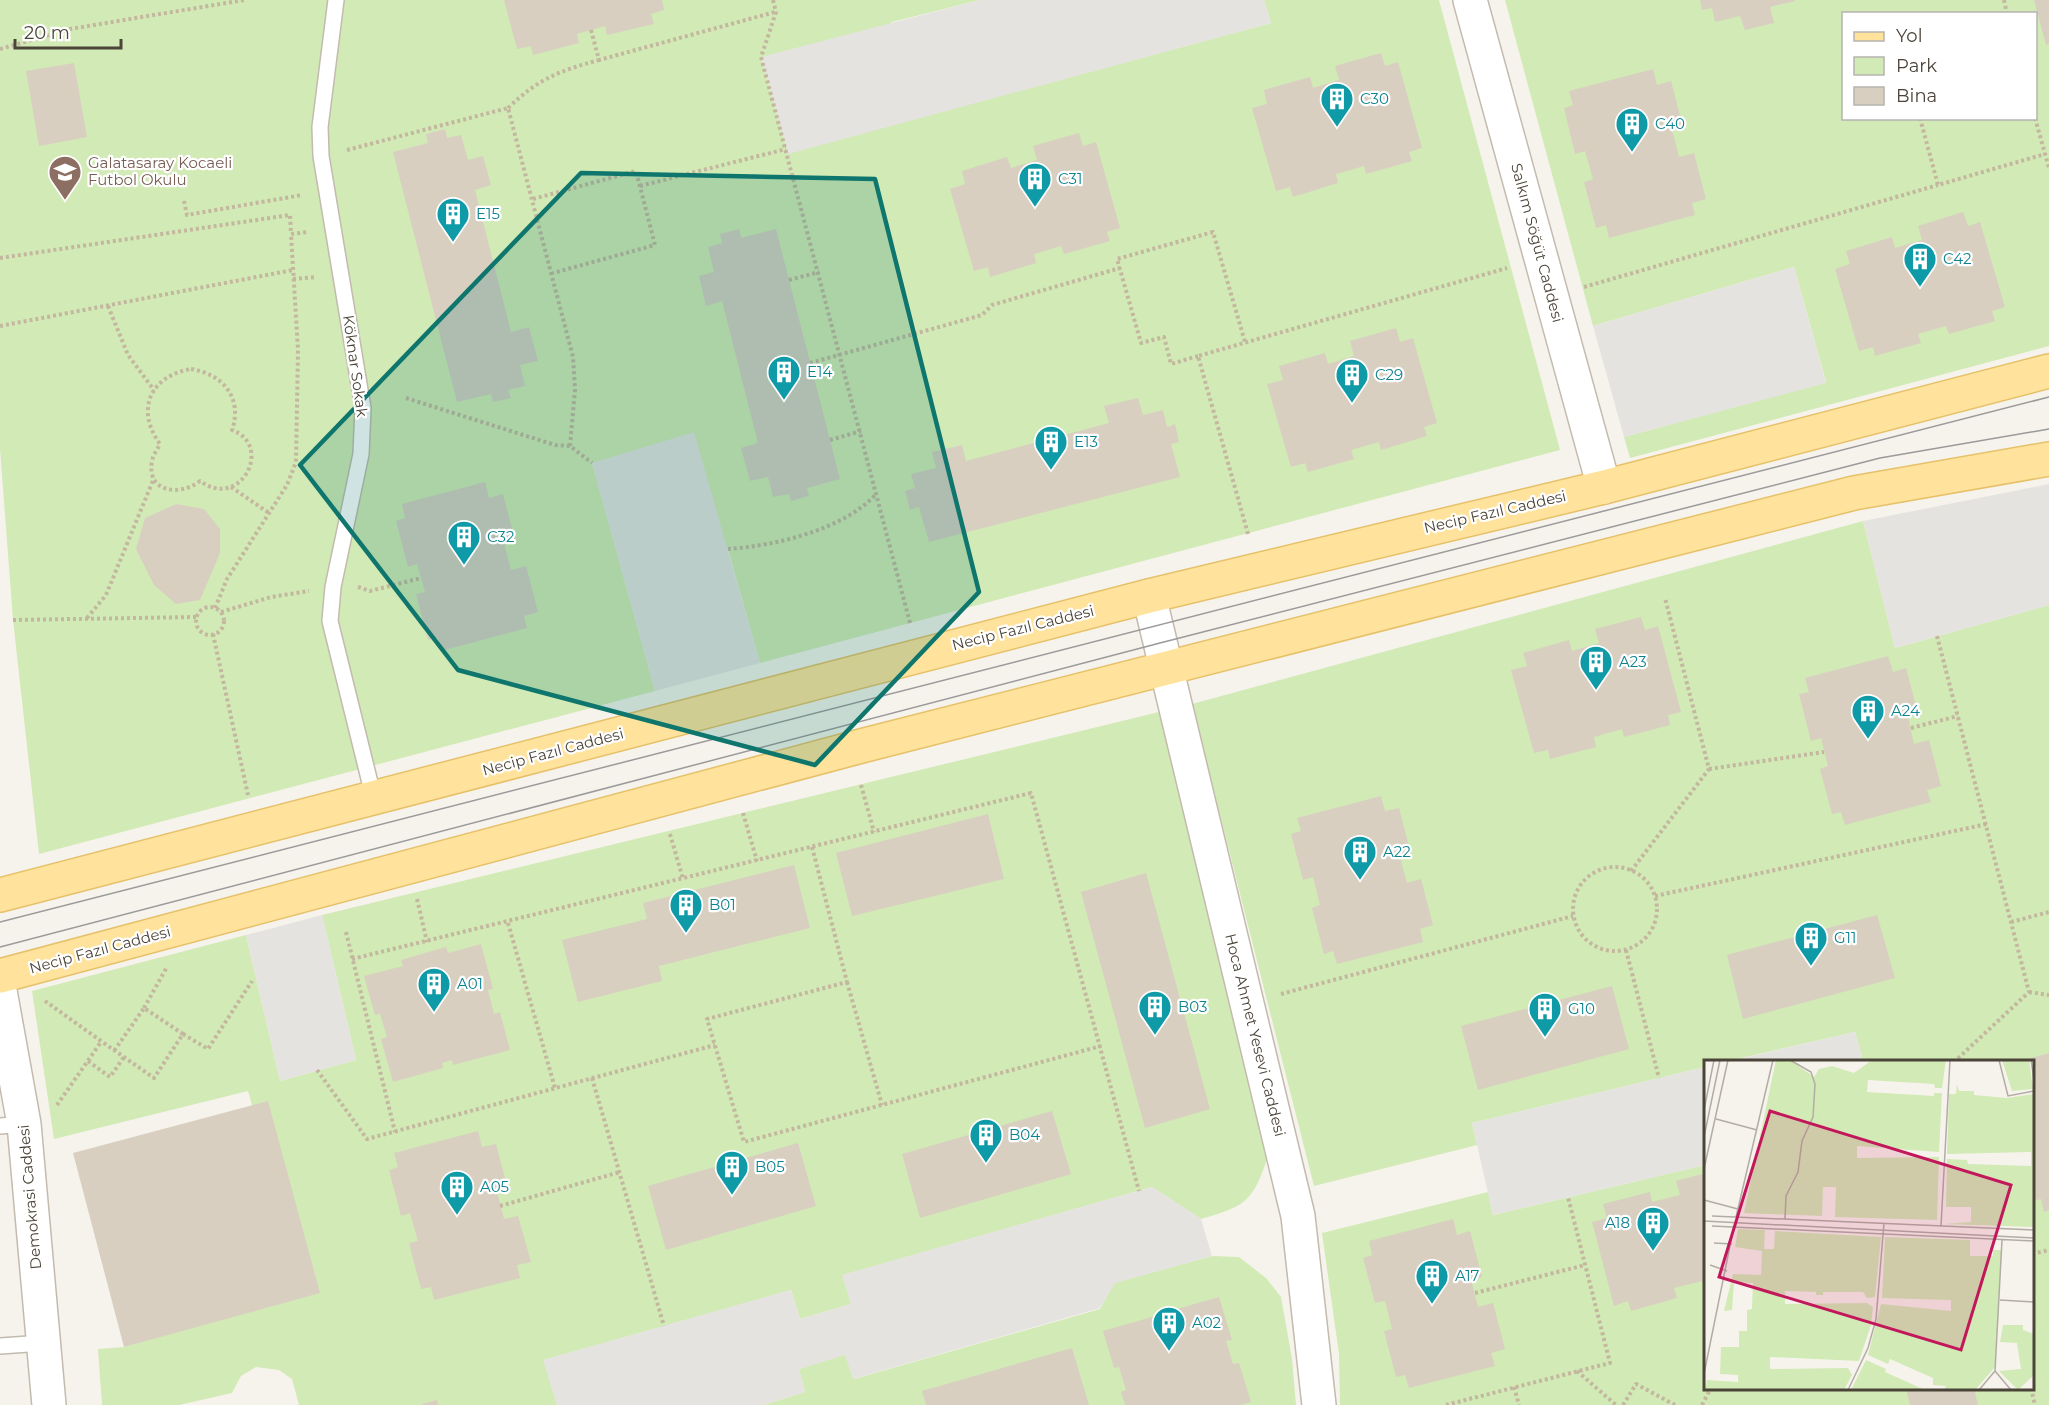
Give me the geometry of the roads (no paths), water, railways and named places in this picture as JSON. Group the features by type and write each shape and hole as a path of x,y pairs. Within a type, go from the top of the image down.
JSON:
{"main road":[{"name":"Necip Fazıl Caddesi","path":"0,895 1149,596 1604,487 2049,371"},
{"name":"Necip Fazıl Caddesi","path":"0,976 843,751 1854,493 2049,459"}],"street":[{"name":"Salkım Söğüt Caddesi","path":"1470,0 1604,487"},
{"name":"Hoca Ahmet Yesevi Caddesi","path":"1149,596 1298,1216 1319,1405"},
{"name":"Demokrasi Caddesi","path":"0,991 25,1121 49,1405"}],"lane":[{"name":"Köknar Sokak","path":"336,0 320,127 321,156 363,408 361,454 333,587 330,621 374,799"},
{"path":"0,1346 43,1343"}],"tram line":[{"path":"0,922 2049,397"},
{"path":"0,947 1160,643 1880,458 2049,429"}],"place":[{"name":"C30","path":"1337,128"},
{"name":"C40","path":"1632,153"},
{"name":"Galatasaray Kocaeli Futbol Okulu","path":"65,201"},
{"name":"C31","path":"1035,208"},
{"name":"E15","path":"453,243"},
{"name":"C42","path":"1920,288"},
{"name":"E14","path":"784,401"},
{"name":"C29","path":"1352,404"},
{"name":"E13","path":"1051,471"},
{"name":"C32","path":"464,566"},
{"name":"A23","path":"1596,691"},
{"name":"A24","path":"1868,740"},
{"name":"A22","path":"1360,881"},
{"name":"B01","path":"686,934"},
{"name":"G11","path":"1811,967"},
{"name":"A01","path":"434,1013"},
{"name":"B03","path":"1155,1036"},
{"name":"G10","path":"1545,1038"},
{"name":"B04","path":"986,1164"},
{"name":"B05","path":"732,1196"},
{"name":"A05","path":"457,1216"},
{"name":"A18","path":"1653,1252"},
{"name":"A17","path":"1432,1305"},
{"name":"A02","path":"1169,1352"}]}
